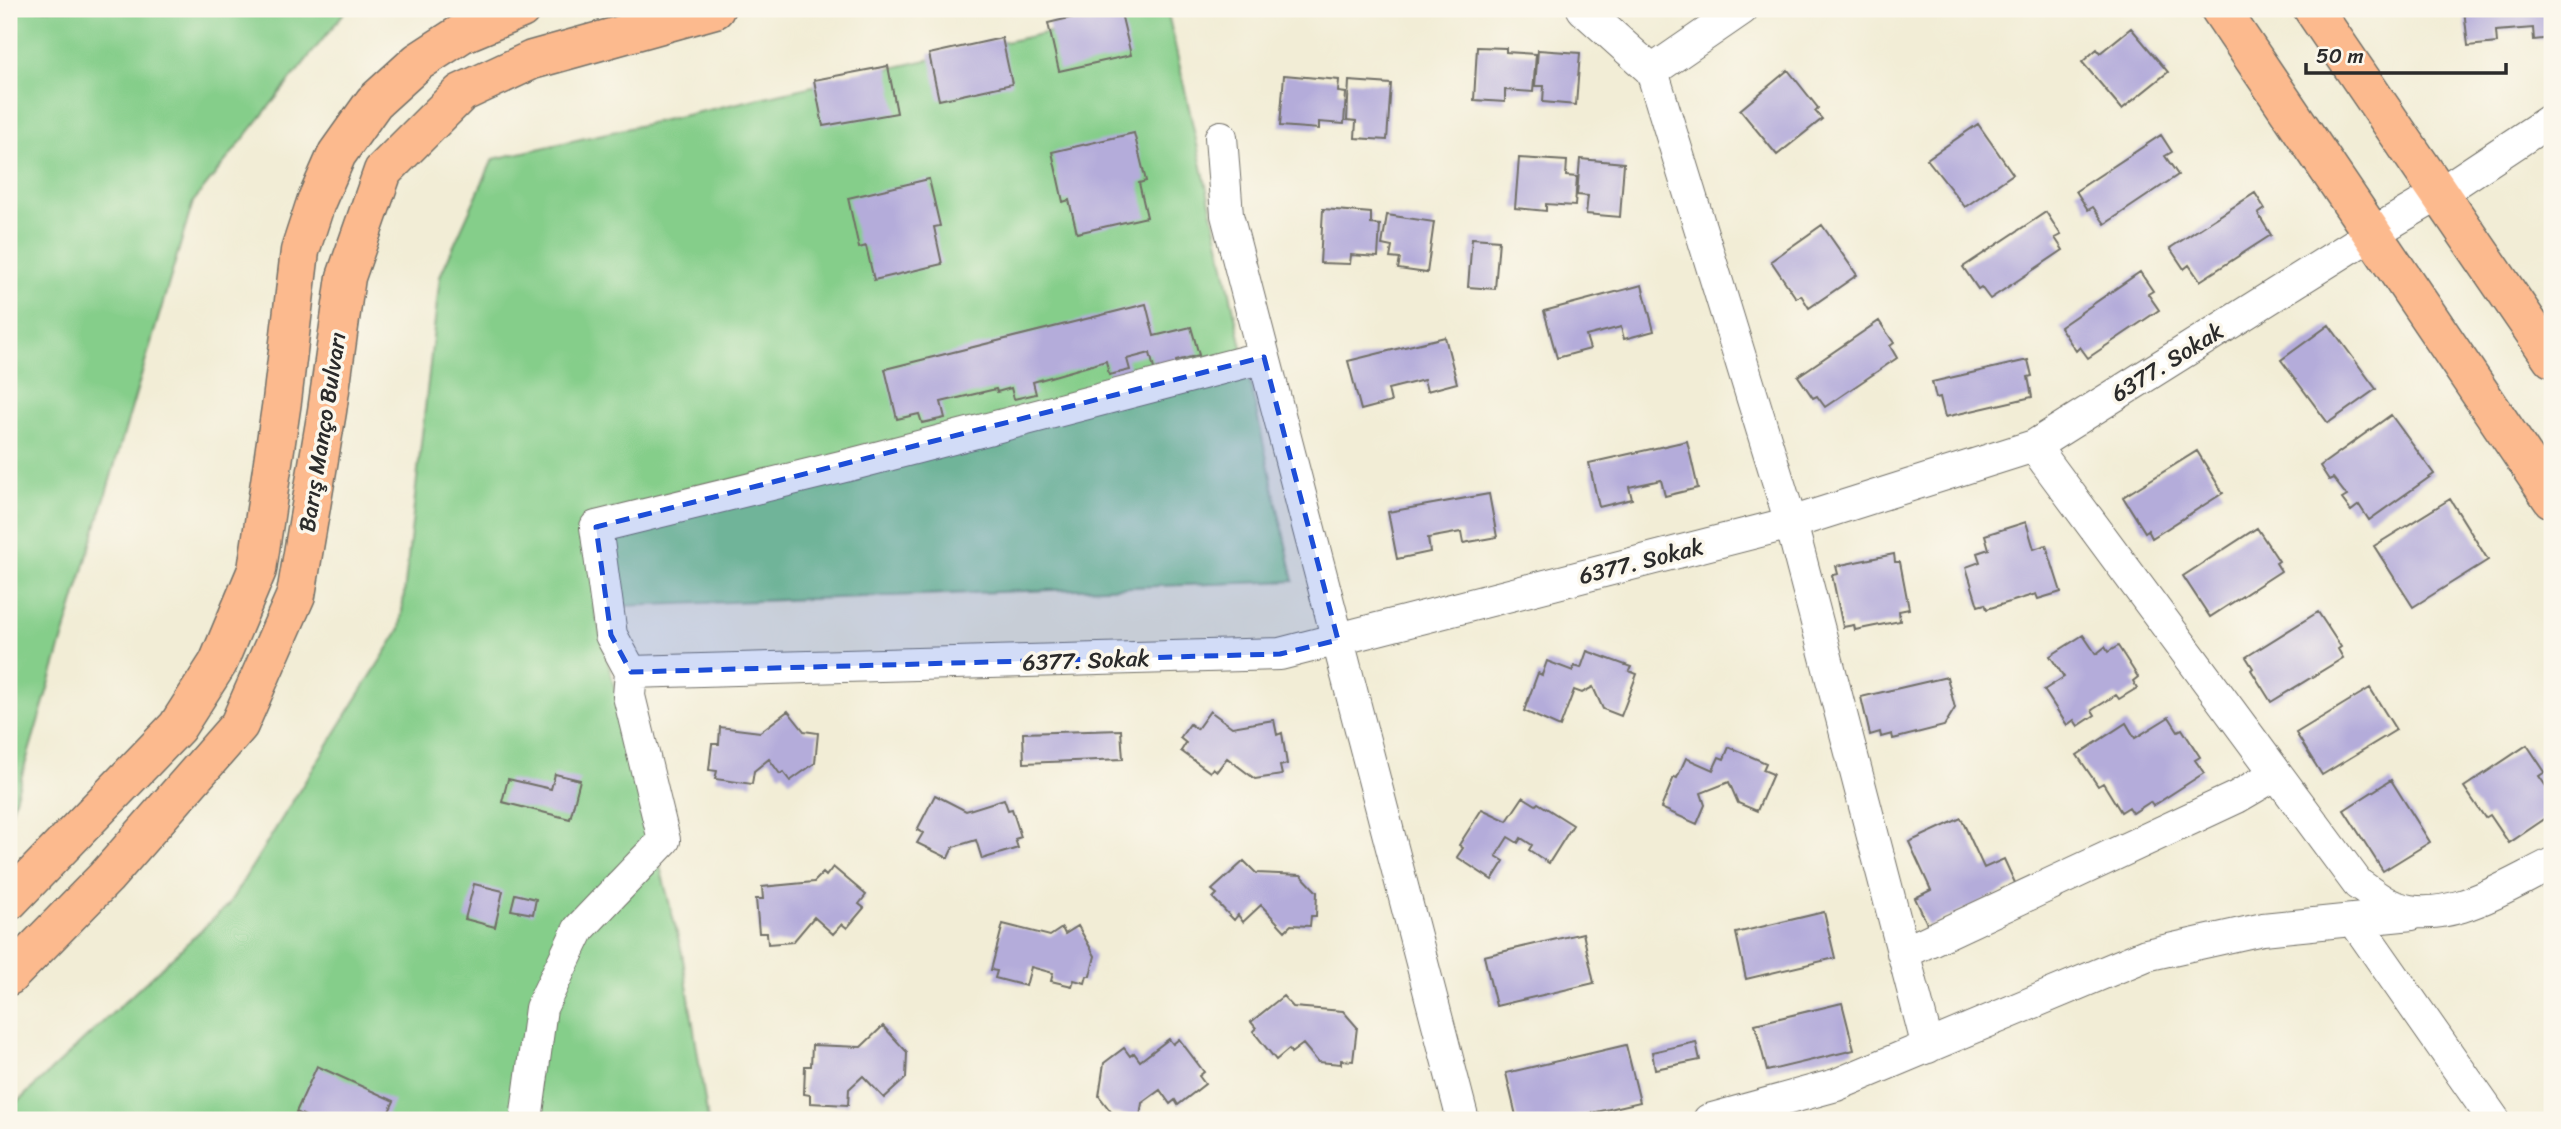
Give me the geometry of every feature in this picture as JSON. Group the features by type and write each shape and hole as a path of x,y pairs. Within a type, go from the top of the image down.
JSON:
{"main road":[{"name":"Barış Manço Bulvarı","path":"9,901 177,727 218,663 257,570 282,401 300,251 316,202 337,154 374,102 418,62 461,34 521,9"},
{"name":"Barış Manço Bulvarı","path":"9,976 106,877 239,725 296,595 346,277 383,171 461,93 532,60 715,9"},
{"path":"2220,9 2552,499"},
{"path":"2313,9 2552,358"}],"street":[{"path":"1583,9 1651,71 1791,523 1928,1046"},
{"path":"1651,71 1742,9"},
{"name":"6377. Sokak","path":"631,672 1280,654 1791,523 2034,446 2439,194 2552,119"},
{"path":"1221,137 1227,215 1463,1120"},
{"path":"526,1120 541,1008 579,929 664,840 629,696 631,672 611,635 596,527 853,464 1264,357"},
{"path":"2034,446 2358,884 2393,907 2420,914"},
{"path":"1903,953 2237,797 2276,774"},
{"path":"1709,1120 1836,1085 2146,955 2263,929 2457,909 2552,864"},
{"path":"2354,920 2494,1120"}],"highlighted area":[{"path":"1264,357 1338,640 1280,654 631,672 611,635 596,527"}],"green space":[{"path":"9,9 347,9 193,202 9,819"},
{"path":"1150,9 1167,9 1294,581 594,607 682,953 708,1120 9,1120 9,1110 228,905 400,629 440,276 493,159"}],"building":[{"path":"1108,9 1120,9 1131,55 1059,71 1048,23"},
{"path":"2464,9 2552,9 2552,38 2534,40 2533,28 2496,31 2497,43 2468,46"},
{"path":"2131,28 2168,72 2122,109 2082,62 2097,49 2100,53"},
{"path":"1002,38 1012,84 939,100 929,54"},
{"path":"1477,47 1506,48 1506,52 1536,54 1533,92 1505,90 1505,102 1474,100"},
{"path":"1538,50 1580,53 1576,105 1543,102 1544,86 1535,86"},
{"path":"888,66 897,113 823,126 814,80"},
{"path":"1788,70 1818,108 1815,111 1822,119 1777,155 1740,110"},
{"path":"1284,75 1339,80 1338,92 1346,93 1344,124 1319,122 1319,129 1280,126"},
{"path":"1349,81 1391,84 1387,140 1355,138 1356,121 1347,120"},
{"path":"1978,124 2013,174 1965,207 1927,159"},
{"path":"1134,133 1146,181 1139,183 1147,217 1077,233 1069,200 1063,202 1052,152"},
{"path":"2161,135 2172,152 2165,156 2178,175 2105,224 2093,207 2088,210 2076,191"},
{"path":"1519,158 1567,161 1566,176 1577,177 1575,206 1546,204 1546,211 1515,208"},
{"path":"1580,159 1624,163 1620,217 1586,214 1588,196 1577,195"},
{"path":"929,179 940,226 934,227 942,264 874,280 866,246 859,248 848,198"},
{"path":"2255,193 2265,209 2258,214 2271,235 2200,281 2189,265 2184,269 2170,248"},
{"path":"1323,209 1371,213 1371,224 1380,225 1378,257 1351,255 1350,264 1320,263"},
{"path":"2046,212 2061,235 2055,238 2063,250 1990,299 1981,287 1978,289 1963,267"},
{"path":"1387,215 1434,222 1427,273 1398,269 1400,259 1390,258 1392,247 1382,245"},
{"path":"1822,225 1857,275 1809,308 1801,295 1796,298 1771,261"},
{"path":"1472,238 1499,240 1495,289 1468,287"},
{"path":"2140,272 2153,291 2148,294 2159,310 2088,358 2080,347 2076,351 2060,327"},
{"path":"1642,285 1654,331 1624,339 1621,327 1586,336 1590,349 1557,358 1544,311"},
{"path":"1146,304 1154,336 1191,327 1199,355 1176,361 1177,367 1155,373 1150,353 1127,359 1130,370 1109,375 1106,361 1033,382 1036,394 1014,399 1011,388 997,392 996,389 941,402 945,418 922,423 919,414 897,419 885,369"},
{"path":"1879,321 1894,343 1890,346 1897,358 1825,407 1817,396 1813,398 1798,376"},
{"path":"2329,325 2376,389 2328,423 2281,360"},
{"path":"1445,337 1457,383 1427,391 1424,380 1388,389 1391,402 1361,410 1348,361"},
{"path":"2028,360 2032,376 2028,377 2032,397 1945,417 1940,397 1936,398 1932,382"},
{"path":"2391,415 2434,474 2369,520 2359,505 2351,511 2342,499 2347,496 2333,478 2329,480 2320,466"},
{"path":"1687,441 1698,488 1665,496 1661,480 1629,487 1632,499 1599,507 1589,463"},
{"path":"2197,451 2223,493 2152,538 2148,530 2145,532 2123,497"},
{"path":"1489,494 1497,537 1463,543 1461,532 1428,538 1430,552 1397,559 1388,512"},
{"path":"2450,499 2488,560 2413,607 2374,546"},
{"path":"2026,522 2034,549 2046,545 2061,592 2038,599 2036,594 1987,609 1985,604 1978,606 1966,567 1980,562 1977,553 1989,549 1985,535"},
{"path":"2257,528 2279,561 2276,563 2281,571 2210,617 2183,576"},
{"path":"1894,554 1895,562 1900,562 1909,609 1899,611 1900,621 1855,630 1854,625 1843,627 1832,575 1838,574 1836,566"},
{"path":"2318,612 2341,647 2338,649 2343,658 2271,702 2246,657"},
{"path":"2083,635 2096,654 2105,647 2108,652 2118,646 2138,677 2133,681 2137,688 2119,699 2116,695 2092,710 2095,715 2078,726 2074,720 2067,725 2044,690 2064,677 2050,656"},
{"path":"1587,651 1631,667 1629,671 1637,674 1621,716 1603,709 1593,687 1582,693 1574,690 1560,727 1524,711 1538,673 1542,675 1547,661 1573,671 1574,666 1581,668"},
{"path":"1947,677 1955,708 1944,726 1893,739 1892,734 1881,737 1880,732 1870,735 1861,697"},
{"path":"2370,688 2396,730 2322,775 2296,733"},
{"path":"788,711 804,731 818,733 815,763 790,781 783,772 780,774 769,759 754,771 752,784 715,779 717,771 709,770 712,744 719,744 720,727 760,732"},
{"path":"1210,711 1232,727 1274,720 1277,735 1282,733 1287,764 1280,766 1282,775 1255,779 1227,758 1217,771 1213,768 1210,772 1181,751 1186,743 1180,738 1190,724 1197,729"},
{"path":"2169,717 2178,731 2182,729 2200,757 2195,760 2204,773 2153,806 2150,802 2133,813 2129,807 2121,812 2103,783 2098,786 2077,755 2126,723 2135,738"},
{"path":"1121,730 1123,759 1024,763 1023,733"},
{"path":"2527,745 2545,772 2539,776 2552,795 2552,814 2509,843 2490,815 2485,818 2464,787"},
{"path":"1729,747 1766,763 1763,770 1773,774 1757,811 1738,803 1729,782 1701,793 1705,805 1697,824 1661,808 1674,777 1677,778 1686,758 1713,770 1719,757 1724,759"},
{"path":"555,774 580,780 570,819 502,802 508,779 551,789"},
{"path":"2391,780 2430,842 2383,871 2344,810"},
{"path":"935,795 966,811 1004,799 1008,810 1012,809 1021,837 1015,839 1018,848 982,859 976,840 953,847 948,858 917,843 923,833 917,830"},
{"path":"1523,797 1573,825 1549,863 1529,850 1532,845 1521,838 1518,843 1508,837 1496,856 1504,861 1492,880 1457,857 1463,848 1459,845 1482,809 1507,821"},
{"path":"1961,818 1984,868 2004,859 2016,885 1928,926 1915,898 1931,890 1909,842"},
{"path":"1244,861 1256,873 1301,875 1317,892 1316,916 1311,916 1310,926 1291,925 1285,931 1261,905 1243,922 1238,915 1234,920 1213,898 1217,894 1212,890"},
{"path":"833,867 866,895 859,904 864,908 847,928 842,924 833,934 814,917 793,942 768,944 767,933 759,933 756,899 763,899 762,887 814,882 823,873 826,876"},
{"path":"474,884 503,891 495,927 465,919"},
{"path":"515,894 536,899 533,914 511,910"},
{"path":"1824,912 1835,958 1746,979 1736,933"},
{"path":"1003,924 1050,936 1062,928 1065,934 1078,926 1095,956 1090,976 1087,976 1085,983 1074,980 1072,986 1051,981 1053,973 1031,967 1026,986 995,978 997,971 991,970"},
{"path":"1583,933 1594,983 1496,1006 1484,956"},
{"path":"1283,996 1293,1007 1343,1011 1357,1027 1353,1061 1341,1060 1341,1064 1318,1062 1303,1044 1291,1053 1289,1049 1276,1060 1253,1031 1256,1028 1251,1022"},
{"path":"1842,1003 1854,1050 1767,1071 1755,1024"},
{"path":"883,1026 907,1052 906,1078 884,1098 863,1076 849,1089 848,1105 810,1103 810,1095 804,1094 805,1066 811,1066 812,1045 861,1047"},
{"path":"1169,1039 1173,1044 1179,1039 1204,1072 1199,1076 1205,1084 1178,1105 1175,1100 1170,1104 1160,1090 1142,1103 1140,1117 1112,1113 1099,1096 1104,1063 1124,1048 1130,1056 1134,1053 1140,1061"},
{"path":"1696,1042 1700,1060 1655,1069 1652,1052"},
{"path":"1626,1045 1640,1102 1562,1120 1517,1120 1506,1073"},
{"path":"317,1066 394,1101 385,1120 314,1120 296,1112"}]}
